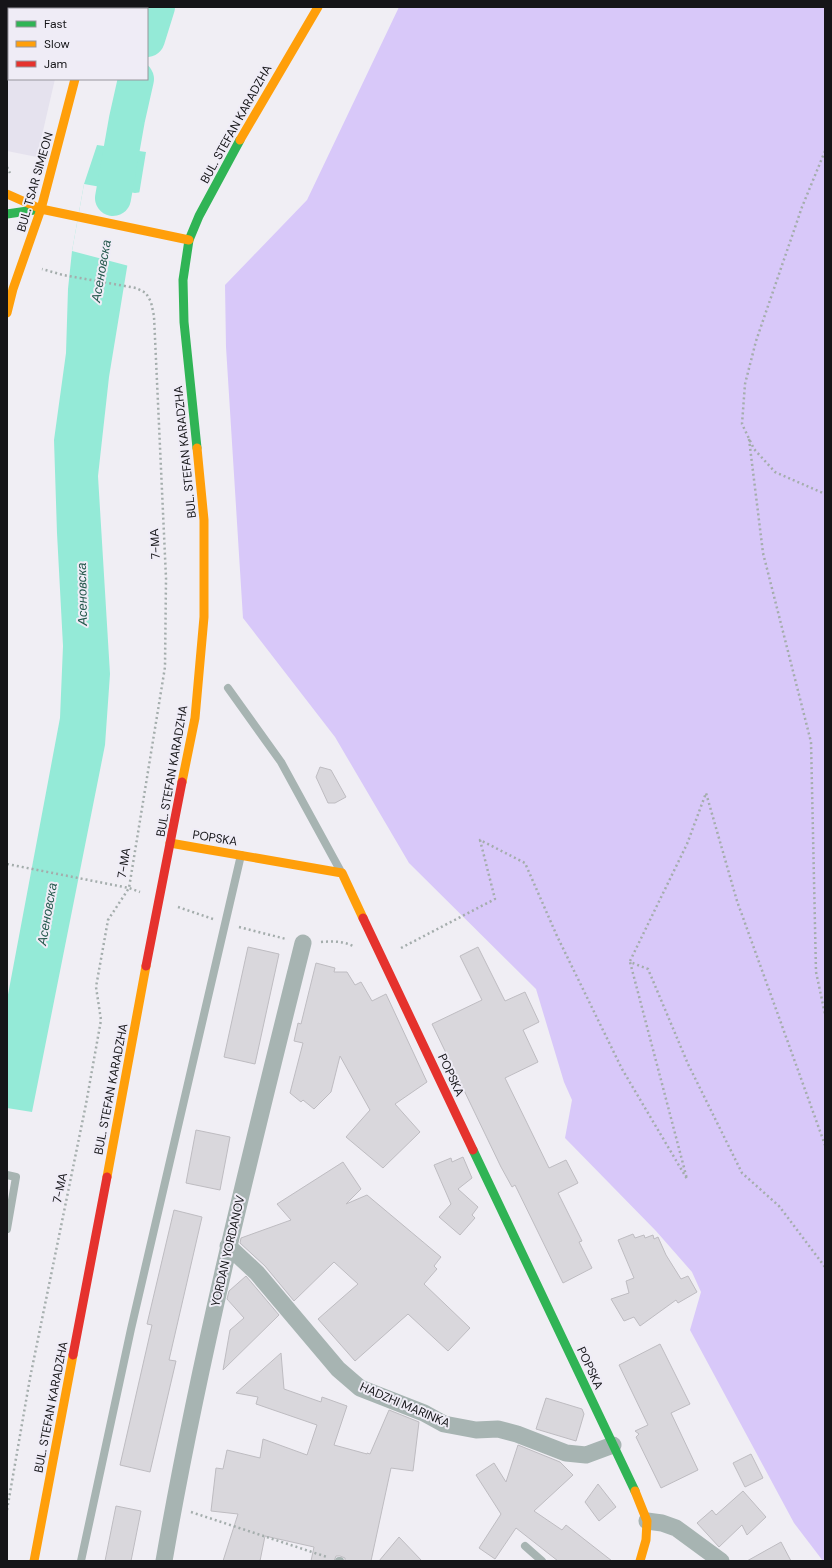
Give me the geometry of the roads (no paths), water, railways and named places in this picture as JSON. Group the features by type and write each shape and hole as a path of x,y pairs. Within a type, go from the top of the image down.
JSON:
{"main road":[{"name":"BUL. STEFAN KARADZHA","path":"34,1561 195,718 204,617 204,520 184,322 183,280 189,240 199,216 238,144 318,7"},
{"name":"BUL. TSAR SIMEON","path":"7,313 13,289 41,209 75,80"},
{"path":"7,194 41,209 189,240"},
{"path":"7,214 41,209"},
{"name":"POPSKA","path":"170,843 342,873 639,1500 647,1521"},
{"path":"640,1561 646,1540 647,1521"}],"street":[{"name":"YORDAN YORDANOV","path":"164,1561 173,1506 228,1246 303,943"},
{"name":"HADZHI MARINKA","path":"228,1246 256,1273 338,1369 360,1388 424,1413 444,1424 476,1430 498,1429 517,1434 566,1453 586,1455 613,1445"},
{"path":"647,1521 662,1523 676,1528 721,1561"}],"lane":[{"path":"228,688 281,762 342,873"},
{"path":"81,1561 131,1329 241,855"},
{"path":"7,1175 16,1177 7,1229"},
{"path":"525,1546 542,1561"}],"water":[{"path":"97,145 146,152 109,377 98,476 110,674 105,745 32,1112 7,1108 7,1000 60,718 63,646 54,440 66,353 68,289 72,251 84,184"}],"waterway":[{"name":"Асеновска","path":"148,36 157,7"},
{"name":"Асеновска","path":"113,198 127,119 136,80"}]}
